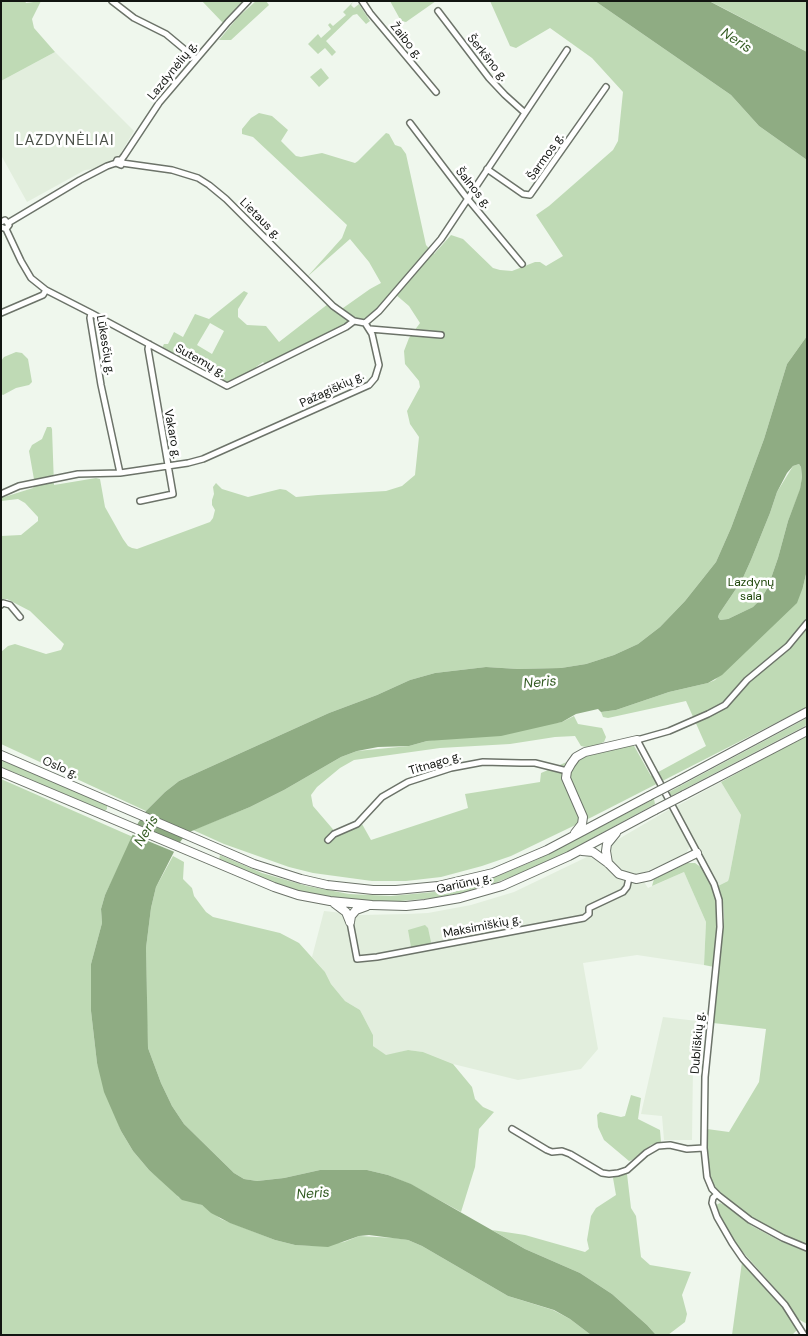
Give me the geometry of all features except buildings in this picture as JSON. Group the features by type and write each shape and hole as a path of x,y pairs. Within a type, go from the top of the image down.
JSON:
{"highway":[{"name":"Gariūnų g.","path":"111,802 254,864 301,879 355,889 396,890 438,886 477,878 531,857 807,712"},
{"name":"Gariūnų g.","path":"1,772 274,888 330,901 372,905 425,904 482,893 522,879 807,730"},
{"path":"569,838 581,827 582,823 582,817 566,778 567,771 573,760 585,752 637,740"},
{"path":"1,751 60,780"},
{"name":"Oslo g.","path":"1,755 111,802"},
{"path":"577,804 590,819 609,817"},
{"path":"608,863 607,844 622,828"},
{"path":"578,851 588,850 593,852 619,874 636,879 650,876 697,853"},
{"path":"330,901 346,912 350,922"},
{"path":"350,922 351,916 356,910 372,905"}],"street":[{"path":"112,1 134,18 166,34 196,59"},
{"name":"Lazdynėlių g.","path":"120,162 159,103 248,1"},
{"name":"Žaibo g.","path":"362,1 436,92"},
{"name":"Šerkšno g.","path":"438,11 489,78 525,113"},
{"path":"365,323 373,317 430,253 567,50"},
{"name":"Šarmos g.","path":"487,169 523,194 530,195 606,87"},
{"name":"Šalnos g.","path":"410,123 522,264"},
{"path":"5,226 74,183 120,162"},
{"name":"Lietaus g.","path":"120,162 164,168 192,176 209,185 230,203 333,306 354,321 365,323"},
{"path":"1,222 6,220 5,226"},
{"name":"Lūkesčių g.","path":"5,226 31,278 46,290 91,313 90,318 102,384 120,472"},
{"path":"1,313 43,295 46,290"},
{"name":"Sutemų g.","path":"91,313 226,386 346,327 354,321"},
{"name":"Pažagiškių g.","path":"1,494 19,486 78,474 120,472 202,460 372,383 378,365 372,334 365,323"},
{"path":"370,329 441,335"},
{"name":"Vakaro g.","path":"140,501 173,494 148,349 149,344"},
{"path":"1,605 3,603 10,605 20,617"},
{"path":"637,740 669,731 726,705 747,680 792,642 807,623"},
{"name":"Dubliškių g.","path":"637,740 717,892 721,917 705,1077 704,1148 705,1172 709,1184 717,1194"},
{"name":"Titnago g.","path":"328,840 334,834 357,824 382,797 408,782 451,768 483,762 521,762 535,763 567,771"},
{"name":"Maksimiškių g.","path":"350,922 357,959 377,957 584,918 589,914 589,908 623,892 627,887 629,878"},
{"path":"512,1129 547,1150 552,1152 562,1151 570,1154 602,1173 609,1174 627,1170 652,1148 658,1146 670,1145 687,1149 704,1148"},
{"path":"804,1335 785,1305 743,1259 732,1243 717,1218 712,1203 713,1198 717,1194 758,1225 807,1248"}],"shaded area":[{"path":"55,52 134,131 119,156 113,160 94,169 85,170 27,202 1,155 1,81"},
{"path":"721,782 741,815 729,878 728,881 718,886 675,807"},
{"path":"670,809 690,846 686,854 639,875 623,872 615,866 610,859 610,844"},
{"path":"589,856 601,862 625,881 644,882 648,888 684,872 706,922 704,965 637,955 583,963 598,1049 581,1069 518,1080 453,1064 423,1052 408,1050 386,1056 373,1046 373,1035 360,1010 345,1001 312,957 324,911 361,915 407,914 428,913 471,905 514,892"},
{"path":"663,1017 697,1021 693,1066 692,1140 664,1140 662,1116 641,1114"}],"green space":[{"path":"1,1 25,1 26,3 41,1 32,19 34,28 55,52 1,81"},
{"path":"202,1 245,1 223,23"},
{"path":"256,1 266,1 269,5 231,40 219,40 238,17"},
{"path":"390,1 436,1 406,22 401,21"},
{"path":"490,1 595,1 731,95 759,126 807,160 807,336 787,364 764,439 731,528 716,562 685,601 660,627 638,644 614,655 586,664 561,668 518,669 486,667 435,673 410,680 329,713 179,781 146,811 1,744 1,652 8,646 15,644 46,654 61,650 64,644 30,611 7,599 1,600 1,536 21,535 38,521 38,517 25,503 18,499 1,501 1,498 33,488 35,485 29,451 32,445 42,439 47,427 52,429 54,485 96,478 100,479 105,507 128,546 137,549 210,522 215,510 212,500 214,494 213,487 216,483 222,489 248,497 280,489 286,490 296,497 386,491 402,486 415,475 419,437 410,424 407,411 420,387 419,381 405,364 404,351 409,338 420,323 409,306 395,294 365,321 350,324 266,365 263,362 256,367 255,371 227,385 162,348 164,344 168,344 174,332 183,337 195,314 209,319 244,291 248,293 238,309 238,317 247,325 266,326 279,342 328,304 336,313 381,283 369,262 350,239 307,277 342,238 347,225 253,137 242,134 242,129 251,118 259,113 272,116 288,130 281,141 296,156 301,157 322,153 355,163 386,133 389,134 395,145 401,147 406,154 426,245 434,254 451,235 463,239 493,268 500,270 512,271 535,262 540,262 546,266 563,256 536,215 549,206 613,150 618,141 623,92 592,58 550,28 516,48 510,46","holes":["210,323 224,331 212,354 197,345"]},
{"path":"709,1 807,1 807,52 723,8"},
{"path":"353,2 351,5 354,8 359,4 370,21 366,24 357,14 353,15 326,41 336,52 332,56 325,48 318,54 308,44 318,34 321,38 331,29 328,25 330,23 333,26 346,15 343,12"},
{"path":"321,68 329,78 319,87 310,77"},
{"path":"16,352 22,353 28,359 32,382 29,385 16,388 3,395 1,394 1,361 4,357"},
{"name":"Lazdynų sala","path":"799,464 802,477 800,490 788,521 768,587 761,599 753,607 728,619 720,620 719,614 742,580 751,560 777,492 793,466"},
{"path":"807,570 807,707 592,817 511,856 441,877 406,881 372,881 313,873 289,867 224,844 193,830 250,807 341,757 357,751 409,746 427,741 562,722 574,716 578,724 602,728 606,737 604,742 586,747 581,746 575,736 555,737 510,744 440,748 354,760 340,768 317,787 311,795 313,806 337,834 362,824 371,840 468,808 465,794 540,782 541,773 583,755 633,744 651,776 706,746 686,701 608,718 603,717 601,712 616,710 669,692 715,680 803,587"},
{"path":"807,718 807,725 671,796 669,792"},
{"path":"807,735 807,1245 761,1224 716,1188 709,1173 707,1129 729,1132 759,1082 766,1029 713,1023 724,918 723,903 718,886 728,881 729,878 741,815 721,782"},
{"path":"1,760 107,805 107,809 105,811 1,767"},
{"path":"1,779 133,837 105,895 101,909 102,923 91,964 91,1011 97,1063 121,1131 133,1151 149,1170 177,1193 178,1197 202,1205 221,1219 275,1240 295,1245 316,1246 344,1242 359,1236 408,1240 422,1246 508,1296 553,1310 570,1319 591,1335 1,1335"},
{"path":"654,799 655,804 545,864 476,890 435,898 389,902 346,900 306,893 283,887 219,860 220,855 262,873 307,886 349,894 391,896 434,892 463,887 493,878 536,860"},
{"path":"173,856 184,862 183,879 192,888 194,896 206,912 213,917 280,933 299,943 325,972 331,984 345,1001 360,1010 373,1035 373,1046 386,1055 408,1050 423,1052 453,1064 472,1087 475,1099 483,1107 494,1112 479,1129 475,1167 461,1212 410,1184 388,1175 367,1170 320,1170 284,1178 257,1181 244,1179 234,1173 184,1124 172,1106 161,1083 148,1048 147,1025 146,948 151,908 156,887"},
{"path":"687,863 695,863 702,868 713,886 718,904 714,967 704,965 706,922 684,872 652,886 654,879"},
{"path":"425,925 428,928 430,944 411,947 408,930"},
{"path":"631,1095 641,1098 638,1119 660,1130 661,1142 651,1145 629,1161 604,1140 598,1127 597,1115 600,1112 621,1117 625,1116"},
{"path":"627,1174 631,1208 636,1216 641,1257 650,1265 691,1272 682,1295 687,1314 685,1322 668,1335 656,1335 612,1294 580,1273 525,1249 492,1230 525,1235 585,1252 589,1249 587,1240 591,1216 596,1208 616,1195 613,1178 615,1175"},
{"path":"720,1203 752,1226 780,1241 807,1252 807,1324 798,1319 787,1302 734,1242 718,1213 716,1205"},
{"path":"742,1262 788,1313 798,1329 792,1335 732,1335"}],"water":[{"name":"Neris","path":"595,1 709,1 807,52 807,160 759,126 731,95"},
{"name":"Neris","path":"807,336 807,570 797,603 722,675 708,683 669,692 616,710 601,712 598,709 576,714 562,722 501,736 427,741 409,746 378,747 357,751 341,757 250,807 187,833 177,846 156,887 151,908 146,948 148,1048 161,1083 172,1106 184,1124 234,1173 244,1179 257,1181 284,1178 320,1170 367,1170 388,1175 411,1184 525,1249 580,1273 612,1294 656,1335 591,1335 570,1319 554,1310 508,1296 422,1246 408,1240 369,1235 359,1236 328,1247 295,1245 275,1240 230,1223 211,1213 202,1205 182,1200 149,1170 133,1151 121,1131 104,1092 97,1063 91,1011 91,964 102,923 101,909 105,895 138,823 146,811 179,781 329,713 410,680 435,673 486,667 518,669 561,668 586,664 614,655 638,644 660,627 685,601 716,562 731,528 764,439 787,364","holes":["799,464 801,467 800,489 768,587 761,599 753,607 728,619 720,620 719,614 742,580 777,492 787,473 793,466"]}],"pier":[{"path":"135,824 182,844 177,853 131,834"}],"district":[{"name":"LAZDYNĖLIAI","path":"65,141"}]}
